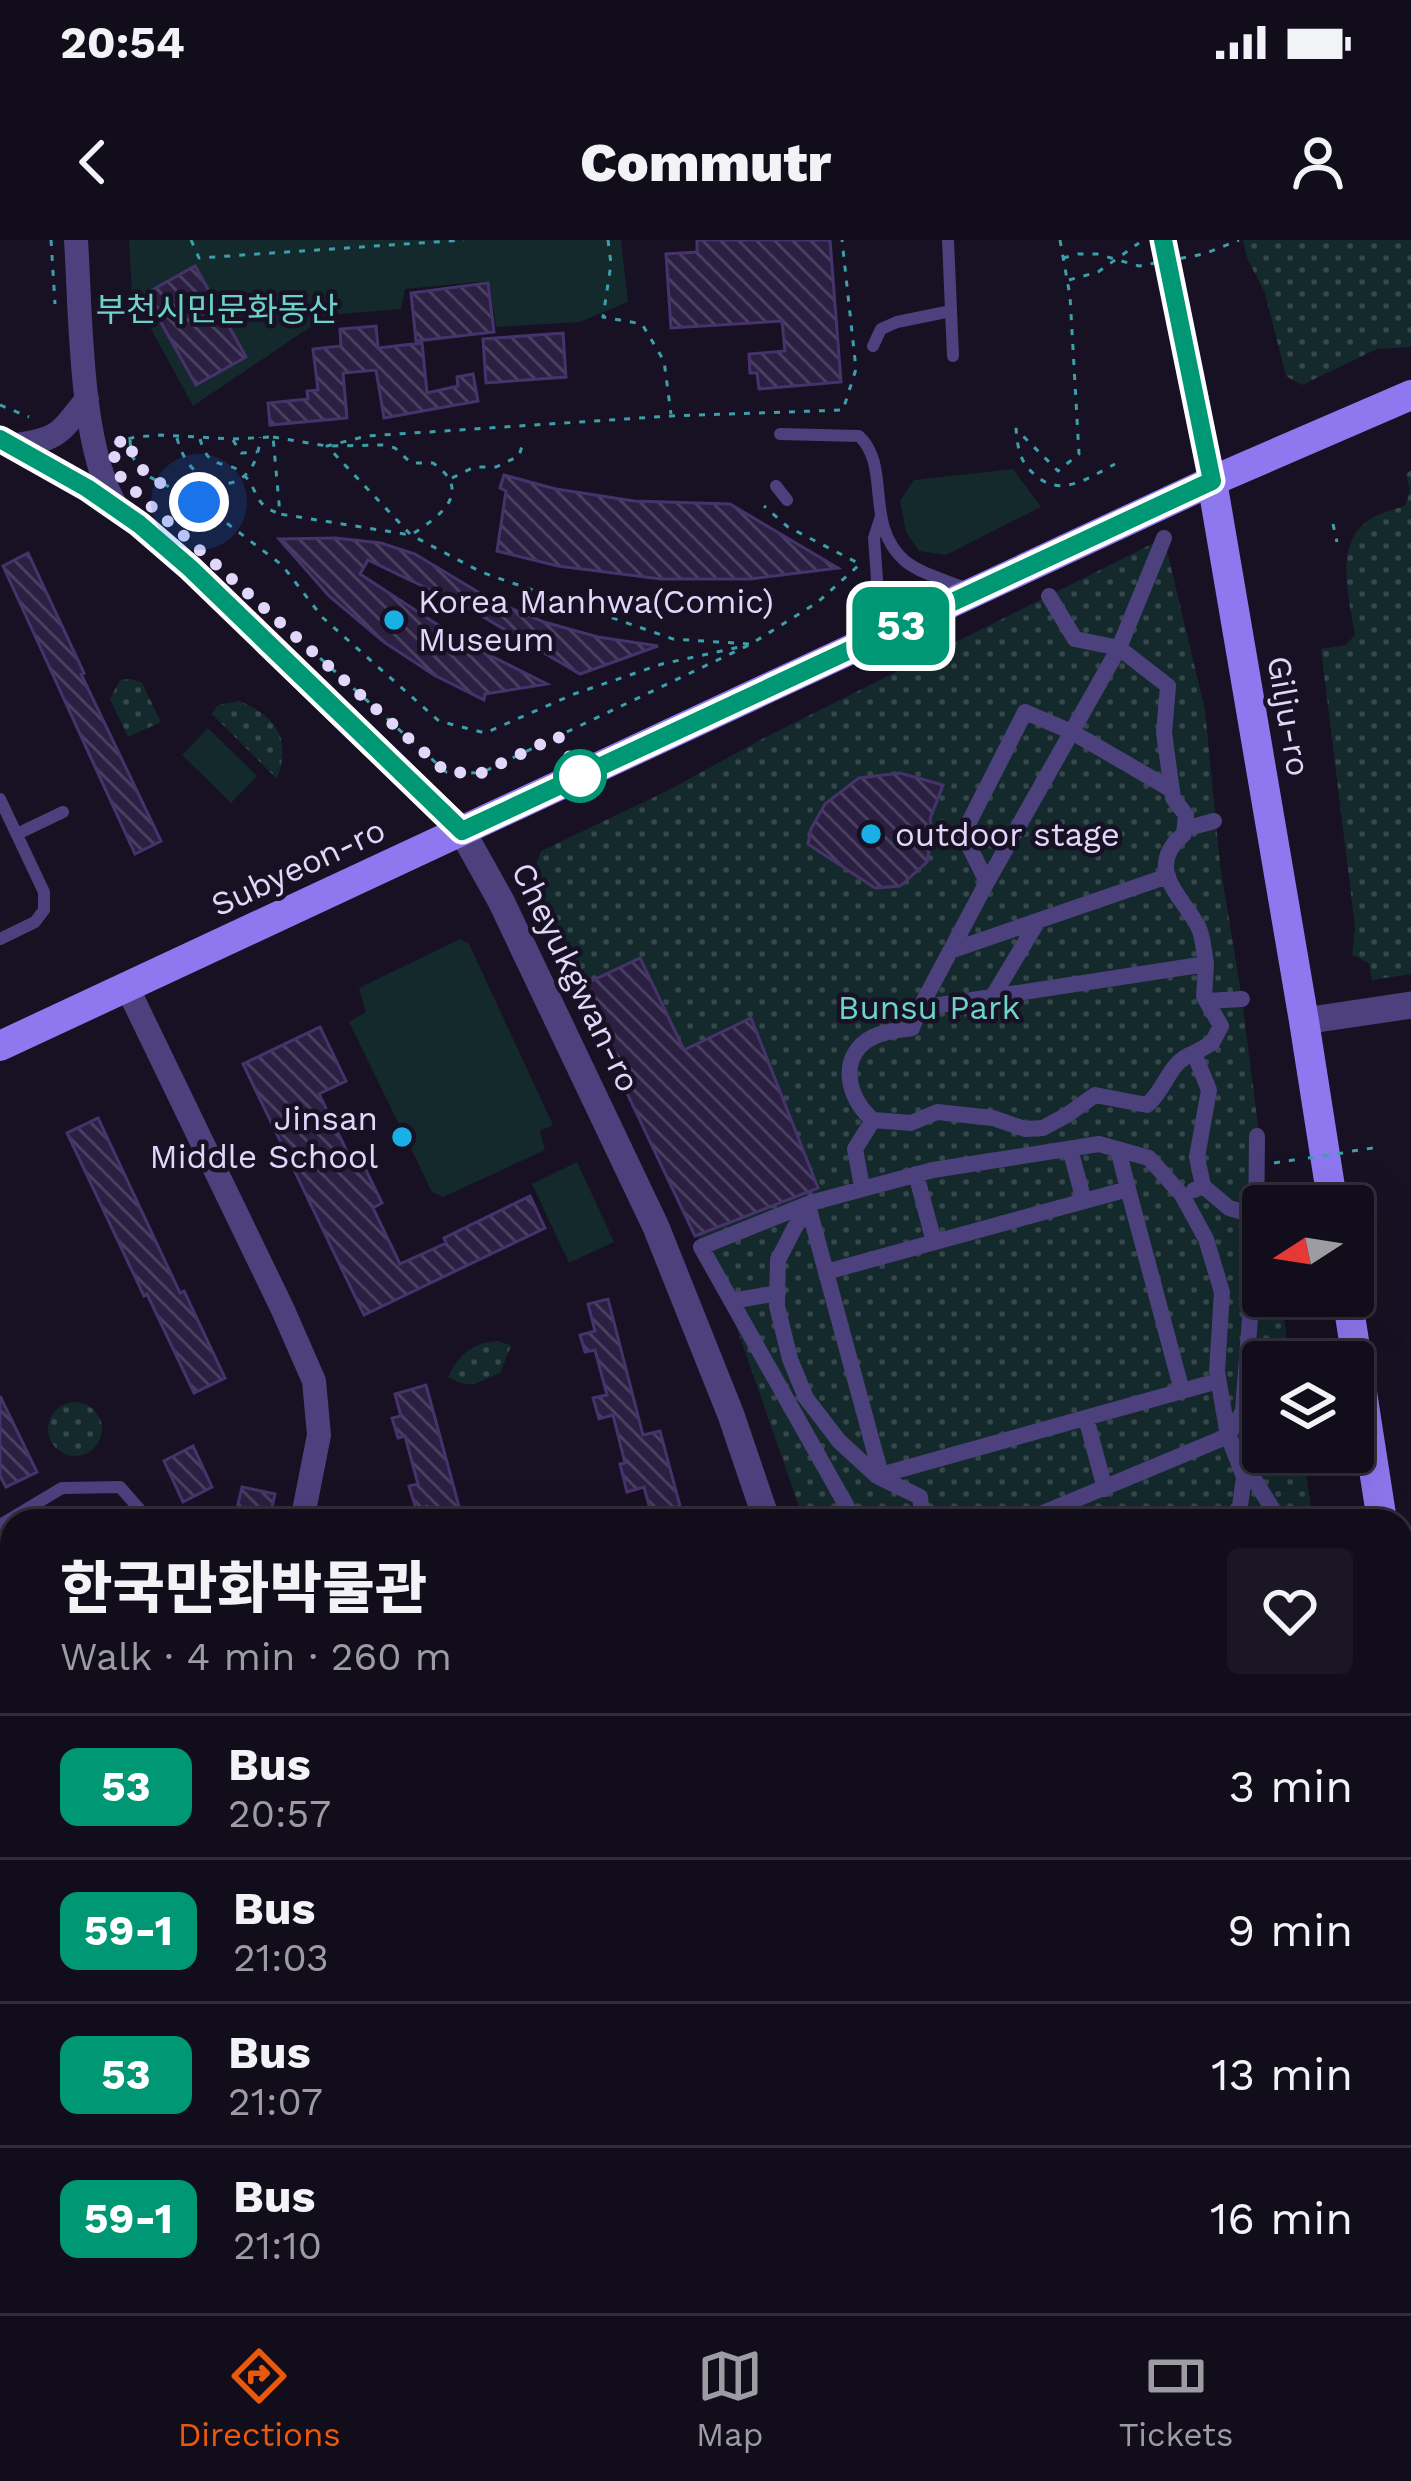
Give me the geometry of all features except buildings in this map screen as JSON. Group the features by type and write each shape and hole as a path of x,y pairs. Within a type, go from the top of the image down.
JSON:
{"main road":[{"name":"Subyeon-ro","path":"0,1046 1212,481 1411,395"},
{"name":"Gilju-ro","path":"1212,481 1330,1185"},
{"path":"1350,1317 1380,1509"}],"street":[{"path":"76,240 87,399 97,458 106,490 118,510"},
{"name":"Gilju-ro","path":"1163,240 1212,481"},
{"path":"5,442 47,440 60,434 87,399"},
{"name":"Cheyukgwan-ro","path":"5,442 87,488 190,568 462,831 501,901 656,1226 763,1509"},
{"path":"1049,596 1075,639 1119,648 1168,686 1164,733 1173,798 1186,815 1184,834 1172,844 1166,863 1168,876 1199,928 1206,964 1204,997 1221,1026 1212,1043 1180,1058 1147,1105 1095,1095 1043,1128 1025,1130 993,1118 937,1112 911,1123 873,1120 854,1100 848,1078 854,1054 869,1039 912,1028 987,882 1119,648 1165,538"},
{"path":"963,834 1025,712 1072,732 1172,790"},
{"path":"1185,829 1214,821"},
{"path":"931,839 963,834"},
{"path":"963,834 987,882"},
{"path":"950,951 1168,876"},
{"path":"994,997 1038,921"},
{"path":"920,1008 1206,964"},
{"path":"126,985 314,1381 320,1435 305,1509"},
{"path":"1207,1001 1242,999"},
{"path":"1304,1021 1411,1005"},
{"path":"1194,1053 1210,1090 1197,1157 1204,1186 1229,1208 1242,1212"},
{"path":"862,1187 855,1149 873,1120"},
{"path":"1257,1136 1257,1185"},
{"path":"848,1509 701,1247 862,1187 1099,1144 1148,1158 1182,1195 1206,1239 1222,1292 1216,1371 1228,1436 1244,1477 1238,1509"},
{"path":"1118,1149 1182,1391"},
{"path":"1070,1150 1084,1201"},
{"path":"916,1174 934,1242"},
{"path":"1182,1195 1204,1186"},
{"path":"826,1272 1128,1189"},
{"path":"811,1206 879,1476"},
{"path":"811,1206 778,1260 777,1306 790,1359 806,1398 839,1442 879,1476 920,1497 922,1509"},
{"path":"732,1301 778,1294"},
{"path":"1055,1509 1228,1436 1243,1411 1250,1317"},
{"path":"879,1476 1218,1381"},
{"path":"1086,1418 1105,1490"},
{"path":"1228,1436 1273,1509"}],"lane":[{"path":"948,240 953,356"},
{"path":"873,346 881,329 951,310"},
{"path":"780,434 859,436 874,460 880,518 892,546 909,564 974,592"},
{"path":"776,486 787,500"},
{"path":"861,644 877,579 874,538 880,518"},
{"path":"0,800 44,892 44,910 35,922 0,939"},
{"path":"16,834 63,812"},
{"path":"27,1509 62,1488 120,1487 139,1509"}],"path":[{"path":"191,240 199,258 464,240"},
{"path":"608,240 611,264 603,317 642,324 664,361 671,416"},
{"path":"327,446 367,436 843,410 856,369 842,240"},
{"path":"1067,280 1098,272 1145,240"},
{"path":"1063,258 1078,254 1116,258 1139,266 1204,254 1238,240"},
{"path":"1060,241 1070,296 1079,454 1058,471 1016,429 1018,448 1022,462 1052,487 1064,487 1115,464"},
{"path":"0,405 44,423"},
{"path":"115,451 113,443 135,437 176,436 273,437 327,446 395,448 411,463 433,463 450,478 452,488 442,512 411,535"},
{"path":"176,436 185,460 204,479 225,484 245,476 257,460 260,437"},
{"path":"199,437 216,464 233,466 245,476 266,509 411,535 481,572 673,639 751,644"},
{"path":"273,437 280,514"},
{"path":"232,439 241,453 259,450"},
{"path":"450,478 519,456 524,439"},
{"path":"130,440 131,454 142,472 199,502 282,565 323,618 439,721 485,734 574,694 662,664 751,644"},
{"path":"327,446 411,535"},
{"path":"311,650 446,772 481,773 751,644 818,602 860,564 788,526 764,506"},
{"path":"1333,524 1336,542"},
{"path":"1257,1166 1380,1147"}],"green space":[{"name":"부천시민문화동산","path":"129,240 621,240 628,302 580,322 496,327 489,281 405,289 401,309 328,315 193,406 132,294"},
{"path":"1243,240 1411,240 1411,347 1377,349 1302,385 1286,376 1265,293"},
{"path":"1013,469 1041,507 946,555 919,551 906,532 900,501 914,480"},
{"path":"1411,470 1411,974 1372,980 1369,963 1352,955 1355,927 1321,649 1345,645 1355,635 1346,569 1353,538 1376,516 1405,506 1410,491 1406,474"},
{"name":"Bunsu Park","path":"1164,538 1205,710 1220,864 1265,1185 1242,1185 1242,1317 1284,1317 1287,1341 1242,1341 1242,1473 1306,1473 1311,1509 800,1509 723,1288 620,1080 530,881 541,851"},
{"path":"120,680 142,683 161,722 128,737 110,699"},
{"path":"239,701 263,714 278,731 282,752 277,779 212,714 218,705"},
{"path":"208,728 257,776 231,803 182,755"},
{"path":"460,939 469,944 553,1125 540,1131 545,1150 443,1197 432,1192 349,1022 366,1012 359,988"},
{"path":"577,1162 614,1242 569,1263 532,1184"},
{"path":"499,1341 511,1346 500,1373 468,1384 448,1377 468,1351"},
{"path":"75,1402 94,1410 102,1429 94,1448 75,1456 56,1448 48,1429 56,1410"}],"bus line":[{"name":"53","path":"0,439 139,524 462,831 1212,481 1163,240"}],"place":[{"name":"Korea Manhwa(Comic) Museum","path":"394,620"},
{"name":"outdoor stage","path":"871,834"},
{"name":"Jinsan Middle School","path":"402,1137"}],"route":[{"path":"199,502 142,472 131,454 130,440 113,443 116,472 142,498 446,772 481,773 558,736 580,776"}]}
